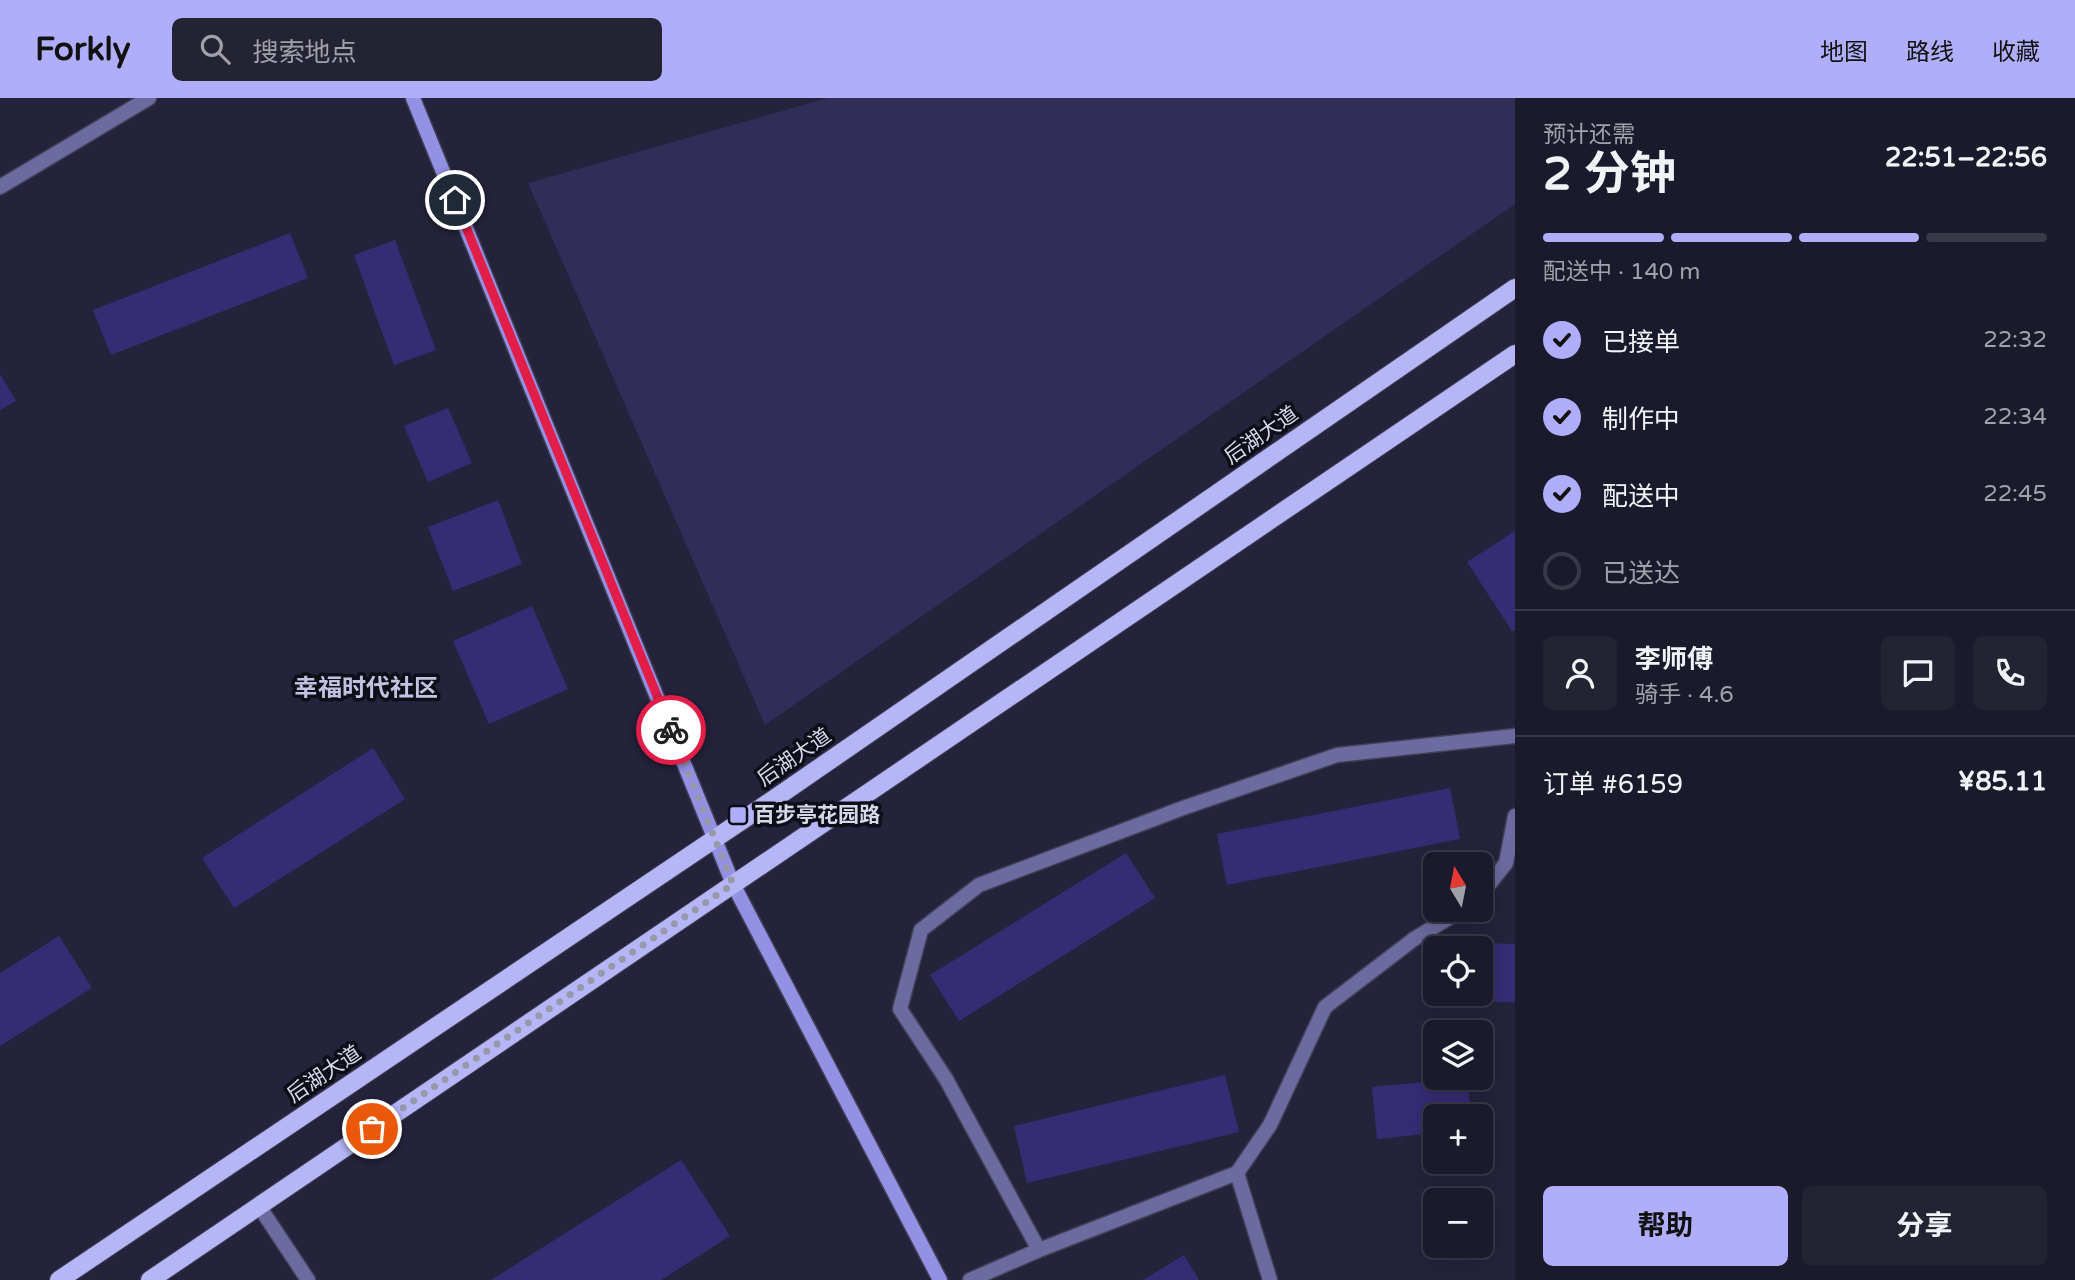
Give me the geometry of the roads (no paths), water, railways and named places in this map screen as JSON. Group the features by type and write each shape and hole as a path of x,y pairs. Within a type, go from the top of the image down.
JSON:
{"main road":[{"name":"后湖大道","path":"59,1280 715,839 1515,288"},
{"path":"150,1280 1515,354"}],"street":[{"path":"0,187 149,98"},
{"path":"413,98 733,884 940,1280"},
{"path":"1039,1250 946,1079 900,1009 921,930 979,885 1183,808 1337,755 1515,736"},
{"path":"1493,880 1506,863 1515,816"},
{"path":"970,1280 1039,1250 1237,1173 1270,1125 1325,1007 1414,939 1442,922"},
{"path":"1237,1173 1270,1280"},
{"path":"259,1206 309,1280"}],"place":[{"name":"百步亭花园路","path":"738,815"}],"district":[{"name":"幸福时代社区","path":"366,688"}]}
